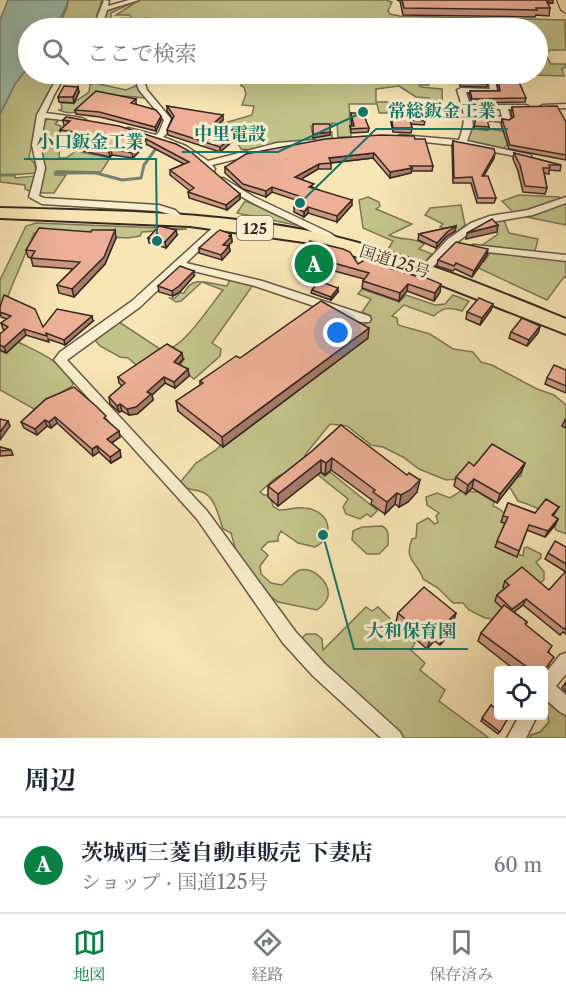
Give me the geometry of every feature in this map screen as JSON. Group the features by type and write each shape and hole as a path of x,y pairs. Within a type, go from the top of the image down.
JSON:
{"highway":[{"name":"国道125号","path":"0,213 223,223 341,244 424,270 566,327"}],"main road":[{"path":"562,0 566,10"}],"street":[{"path":"102,18 106,0"},
{"path":"105,9 136,0"},
{"path":"56,84 46,100 41,115 35,156 41,168 34,197 42,201 159,208 172,212 181,220"},
{"path":"141,84 142,90 168,120 163,133 158,137"},
{"path":"462,143 469,124 459,88 494,91 492,84"},
{"path":"467,112 566,106"},
{"path":"467,112 507,120 504,108"},
{"path":"41,115 96,122"},
{"path":"115,127 158,137 196,154 235,190 316,227 341,244"},
{"path":"385,137 419,137 462,143 539,160"},
{"path":"207,164 277,146 326,142"},
{"path":"424,270 468,228 483,221 530,213 566,200"},
{"path":"223,223 129,309 60,360 202,515 290,637 319,670 394,738"},
{"path":"452,242 480,249 566,258"},
{"path":"179,264 258,283 365,319"},
{"path":"548,682 566,661"},
{"path":"548,690 566,706"},
{"path":"516,738 526,720"}],"green space":[{"path":"68,0 102,0 96,18 62,18"},
{"path":"139,0 386,0 392,2 388,11 390,14 400,16 482,18 131,18 130,15 116,15"},
{"path":"132,3 111,13 111,18 104,18 106,12 117,5"},
{"path":"548,20 565,20 566,50 548,51"},
{"path":"548,58 551,64 565,64 566,67 562,69 564,76 548,76"},
{"path":"18,80 18,84 55,84 37,124 29,157 35,164 37,173 7,175 15,175 15,178 35,176 31,192 25,189 25,185 0,182 0,114"},
{"path":"99,84 126,90 138,85 147,98 117,96 73,113 59,110 62,109 61,103 73,103 89,92 90,85"},
{"path":"241,84 429,84 419,85 442,89 443,120 426,118 426,113 379,113 377,104 349,104 351,137 338,137 337,124 332,123 332,127 311,126 312,132 332,132 332,138 328,140 251,150 241,149 237,142 235,129 218,125 252,115 254,106 242,105 246,94 244,87","holes":["399,86 416,97 429,98 428,106 403,106 401,102 376,102 376,89"]},
{"path":"50,118 61,118 55,124 61,126 59,158 66,158 76,151 110,158 101,172 56,171 55,175 66,175 54,193 38,193 45,166 39,157 44,121"},
{"path":"472,126 518,134 503,149 464,142"},
{"path":"519,195 563,199 516,215 502,201"},
{"path":"368,197 379,202 380,206 376,209 412,224 389,235 416,240 424,244 419,249 432,254 424,263 387,251 393,241 363,228 359,200"},
{"path":"245,201 315,229 237,213"},
{"path":"566,202 566,225 522,216"},
{"path":"461,205 465,225 455,233 440,227 443,224 425,215 430,208"},
{"path":"503,218 509,233 538,239 535,251 478,248 498,234 487,220"},
{"path":"36,223 187,229 142,232 140,236 128,238 34,233 0,315 0,280 26,226"},
{"path":"486,251 566,261 566,278 564,277 547,300 474,266 472,260 484,262 490,253"},
{"path":"230,279 253,285 212,343 221,349 220,356 194,379 179,367 184,359 168,350 140,368 128,358 120,357 100,346 93,338 119,322 163,351 171,348 188,335 223,290 202,282 227,286"},
{"path":"202,282 181,301 176,302 170,298 184,293 192,284"},
{"path":"362,289 399,302 406,295 435,305 445,304 453,295 469,301 462,311 447,309 434,316 404,305 392,316 397,318 398,325 430,334 453,349 473,352 481,362 554,395 566,405 566,534 556,530 546,514 518,501 509,486 511,480 521,476 522,471 478,462 458,479 446,480 419,469 403,457 383,447 371,445 347,426 330,424 294,473 279,476 260,492 270,495 273,506 279,510 312,509 319,513 327,523 326,536 315,547 298,543 281,531 278,541 268,542 261,549 268,555 260,566 261,574 271,583 282,585 300,570 310,571 320,577 326,586 328,596 317,610 278,602 261,589 237,554 231,533 223,529 210,498 202,492 178,485 196,463 216,450 234,432 363,327 371,316 362,312 371,299 358,294"},
{"path":"18,342 56,363 69,376 72,386 34,409 0,390 0,351 7,353"},
{"path":"330,472 377,511 371,517 367,514 360,519 346,514 343,507 348,499 318,475 320,473 325,476"},
{"path":"461,491 478,492 494,502 493,506 505,514 514,532 518,554 523,556 524,548 527,547 541,554 541,558 536,562 544,572 544,580 493,619 485,618 469,610 463,603 453,603 438,588 423,579 410,557 410,546 412,539 416,538 417,524 428,518 435,524 438,522 436,516 439,513 427,505 426,497 437,493 450,498"},
{"path":"382,526 387,532 388,545 379,554 367,554 352,540 353,531 362,527"},
{"path":"366,607 372,611 378,607 415,643 411,650 425,663 420,670 445,690 439,701 489,738 404,738 320,666 301,639 306,634 316,634 322,639 323,650"},
{"path":"550,702 566,712 566,738 529,738 540,732 549,722 548,704"}],"shaded area":[{"path":"8,0 68,0 60,18 18,18 18,80 0,114 0,20"}],"building":[{"path":"402,0 546,0 550,8 536,8 537,10 404,8"},
{"path":"499,84 520,84 526,98 472,99 470,91 500,91"},
{"path":"64,86 78,87 73,97 58,97"},
{"path":"96,91 136,99 131,103 156,110 161,116 155,127 99,112 75,110"},
{"path":"167,106 223,115 214,123 240,130 220,147 167,130 174,116"},
{"path":"557,106 566,122 566,155 510,145 502,119 509,120 514,117 512,107"},
{"path":"390,109 422,109 425,121 410,120 412,128 393,128"},
{"path":"351,113 363,113 369,128 351,129 350,126 354,126"},
{"path":"66,117 119,126 176,144 191,152 240,194 226,205 188,192 194,188 170,170 189,162 146,139 132,153 111,149 109,152 68,142 70,140 67,140 75,132 60,130 70,121 63,120"},
{"path":"476,119 487,119 489,127 474,126"},
{"path":"313,124 330,124 330,132 313,134"},
{"path":"381,135 414,136 415,139 425,139 433,166 410,166 412,168 390,172 374,153 329,158 331,163 319,164 295,177 314,184 309,187 352,200 337,216 308,207 304,212 294,207 302,197 272,187 266,191 243,184 225,167 246,154 325,139"},
{"path":"453,141 494,149 495,153 482,176 488,176 496,198 478,198 472,177 454,178"},
{"path":"514,153 561,165 549,165 550,168 543,168 547,188 525,186 520,165"},
{"path":"492,219 498,225 467,233"},
{"path":"159,226 176,230 165,242 148,238"},
{"path":"456,226 437,243 419,234"},
{"path":"39,228 91,232 92,230 115,230 104,257 72,289 57,285 80,262 31,258 35,251 26,250"},
{"path":"220,230 231,234 223,245 229,246 221,255 199,248 217,232"},
{"path":"310,241 350,252 358,264 368,258 391,265 388,268 416,276 417,274 441,284 435,293 408,284 400,293 363,281 369,273 302,254"},
{"path":"456,242 488,249 474,271 456,263 454,266 438,260"},
{"path":"180,266 194,271 172,291 158,286"},
{"path":"319,281 338,288 331,297 312,290"},
{"path":"4,295 35,309 43,327 57,309 92,316 64,340 46,333 47,336 24,329 4,347 0,345 0,334 8,327 1,323 11,316 0,312"},
{"path":"479,298 493,304 482,318 467,312"},
{"path":"321,301 369,328 222,437 176,401 203,383 200,381 236,356 240,358"},
{"path":"522,318 540,326 529,340 511,332"},
{"path":"167,344 182,353 174,362 188,369 174,382 164,377 147,392 151,394 136,407 127,409 120,404 117,406 109,397 125,383 118,377"},
{"path":"554,365 566,370 566,386 547,378"},
{"path":"74,387 119,431 107,439 120,450 110,457 97,446 92,449 55,417 49,422 45,420 35,429 21,422 46,399"},
{"path":"0,419 8,421 0,432"},
{"path":"341,425 407,475 409,473 420,480 410,490 401,495 397,493 387,502 373,492 375,490 332,458 326,463 321,460 278,494 268,486"},
{"path":"492,444 525,463 500,494 474,479 468,485 456,477 469,462 474,466"},
{"path":"546,499 559,507 552,515 558,519 548,531 529,525 519,551 497,541 508,517 503,516 508,503 535,513"},
{"path":"555,541 566,547 566,564 548,553"},
{"path":"522,567 549,590 566,571 566,627 564,629 526,599 512,609 497,595 509,585 505,581"},
{"path":"424,587 456,613 450,619 454,623 442,636 437,632 430,640 398,613"},
{"path":"504,605 527,622 525,624 552,646 548,652 554,657 547,666 526,666 481,633"},
{"path":"491,705 494,708 494,720 507,720 500,732 482,718"}],"waterway":[{"path":"55,173 96,173 122,180 141,178 144,165 157,147"},
{"path":"0,175 15,175"}],"place":[{"name":"中里電設","path":"363,112"},
{"name":"常総鈑金工業","path":"300,203"},
{"name":"小口鈑金工業","path":"157,241"},
{"name":"茨城西三菱自動車販売 下妻店","path":"314,264"},
{"name":"大和保育園","path":"323,535"}]}
